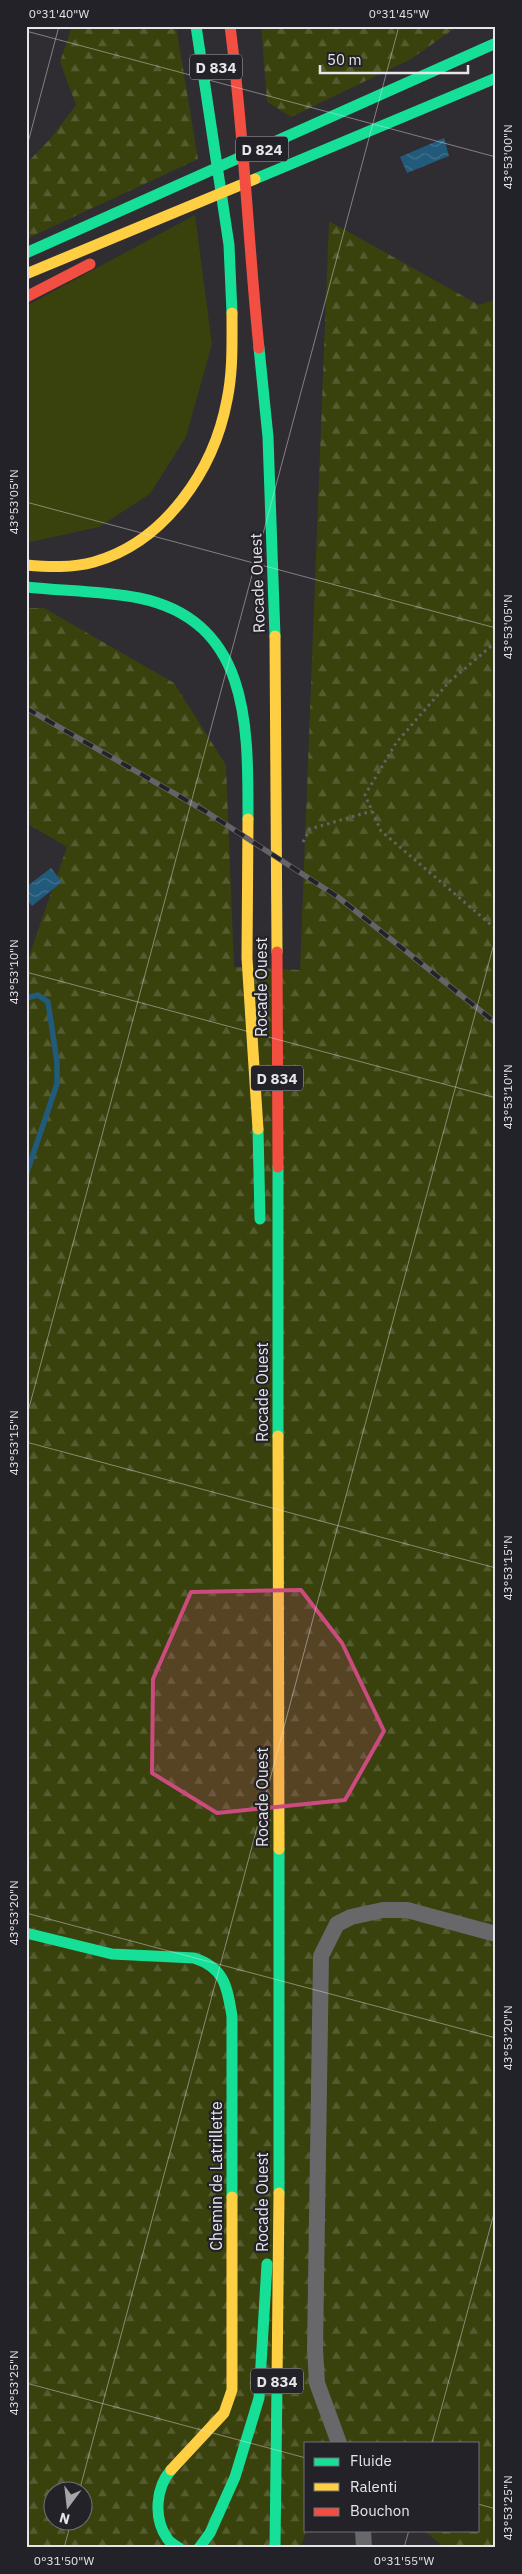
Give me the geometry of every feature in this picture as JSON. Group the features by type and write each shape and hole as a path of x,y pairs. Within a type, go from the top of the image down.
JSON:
{"main road":[{"name":"D 824","path":"26,565 56,568 105,558 133,542 165,518 195,483 218,434 229,390 231,300 229,245 196,26"},
{"name":"D 834","path":"208,26 211,44"},
{"name":"D 824","path":"230,26 240,103 248,237"},
{"name":"D 824","path":"26,252 496,43"},
{"name":"D 824","path":"26,274 496,78"},
{"name":"D 834","path":"229,136 248,237"},
{"name":"D 824","path":"131,244 166,226 188,205"},
{"name":"Rocade Ouest","path":"248,237 268,437 277,708 278,2214 275,2548"},
{"path":"26,297 105,257"},
{"path":"26,587 122,595 153,603 184,615 200,626 214,641 227,659 236,679 244,708 247,738 247,959 257,1102 260,1236"},
{"path":"267,1811 278,1920"},
{"name":"Chemin de Latrillette","path":"26,1933 123,1955 182,1956 205,1961 221,1974 228,1994 232,2026 232,2390 224,2413 167,2475 160,2489 158,2509 161,2525 167,2539 179,2548"},
{"path":"199,2548 210,2534 235,2477 260,2398 267,2256 278,2214"}],"street":[{"path":"340,2442 317,2383 315,2348 321,1956 337,1924 351,1917 383,1910 407,1910 496,1934"},
{"path":"363,2532 364,2548"}],"path":[{"path":"496,642 449,682 396,743 365,794 381,831 496,929"},
{"path":"302,842 310,829 372,811"}],"highlighted area":[{"path":"301,1590 342,1643 384,1731 345,1800 217,1813 152,1773 153,1679 191,1592"}],"green space":[{"path":"72,26 176,26 198,159 26,239 26,164 50,139 76,105 60,62"},
{"path":"261,26 458,26 411,59 291,117 267,102"},
{"path":"195,215 212,344 186,437 150,494 99,527 26,543 26,306"},
{"path":"329,221 479,305 496,299 496,2548 445,2548 425,2532 480,2532 480,2442 304,2442 304,2532 306,2532 300,2548 26,2548 26,965 67,847 26,823 26,608 44,608 174,683 226,765 234,967 300,970"}],"water":[{"path":"444,138 449,156 407,173 400,157"},
{"path":"51,868 62,882 32,906 26,899 26,887"}],"waterway":[{"path":"26,998 38,995 48,1002 57,1062 57,1084 26,1175"}],"railway":[{"path":"26,708 205,811 338,897 496,1023"}],"traffic: fast":[{"path":"196,26 229,245 232,313"},
{"path":"26,253 496,43"},
{"path":"255,179 496,78"},
{"path":"259,348 268,437 275,636"},
{"path":"26,587 97,592 139,598 176,610 203,629 223,654 236,683 243,715 247,749 248,819"},
{"path":"258,1129 260,1219"},
{"path":"278,1167 278,1436"},
{"path":"279,1849 279,2193"},
{"path":"26,1933 112,1954 194,1958 204,1962 218,1973 226,1988 232,2016 232,2197"},
{"path":"199,2548 210,2533 235,2477 259,2398 267,2264"},
{"path":"275,2548 277,2383"},
{"path":"171,2470 159,2494 158,2512 167,2538 179,2548"}],"traffic: slow":[{"path":"26,274 255,179"},
{"path":"26,565 52,567 77,565 94,562 120,552 143,538 164,520 182,500 198,477 211,452 227,400 232,357 232,313"},
{"path":"275,636 277,952"},
{"path":"248,819 247,958 258,1129"},
{"path":"278,1436 279,1849"},
{"path":"277,2383 279,2193"},
{"path":"171,2470 224,2413 232,2390 232,2197"}],"traffic: jam":[{"path":"230,26 239,106 259,348"},
{"path":"26,297 90,264"},
{"path":"277,952 278,1167"}]}
